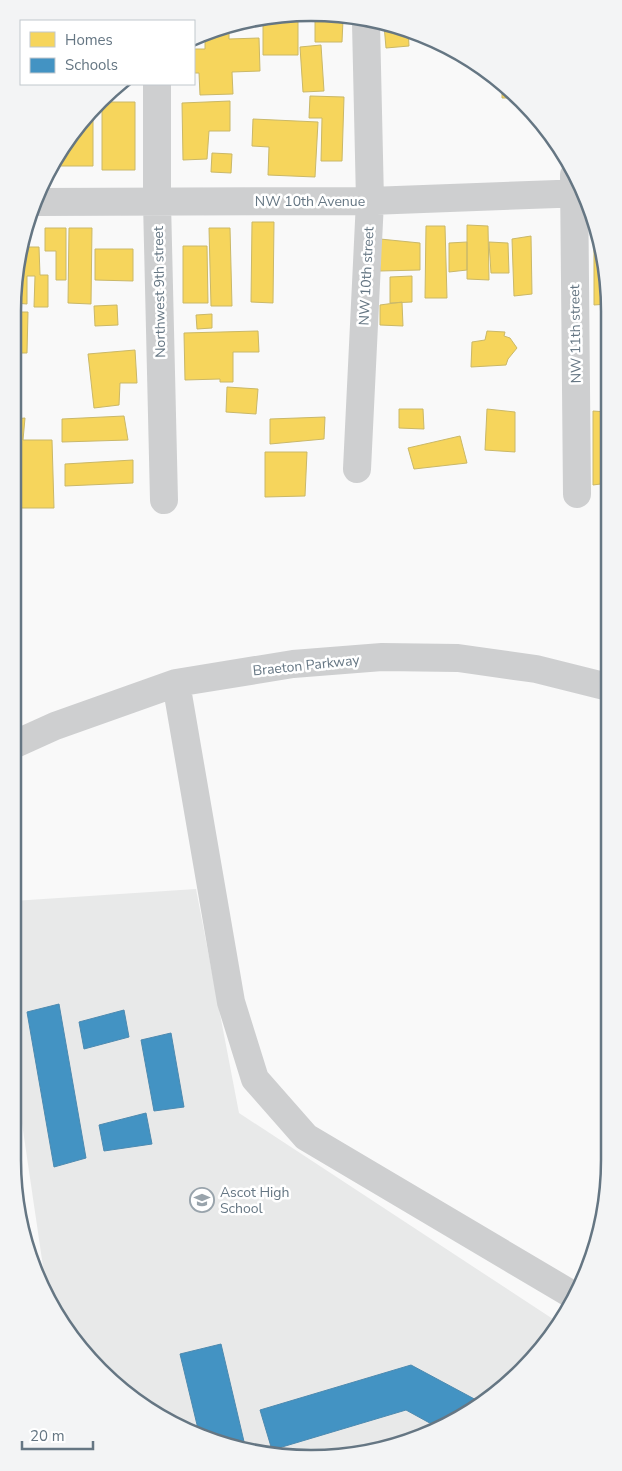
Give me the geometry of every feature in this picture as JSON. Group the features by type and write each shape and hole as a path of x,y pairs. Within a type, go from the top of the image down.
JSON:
{"street":[{"name":"NW 10th street","path":"357,469 370,202 366,27"},
{"name":"Northwest 9th street","path":"157,85 164,500"},
{"name":"NW 10th Avenue","path":"42,202 370,202 573,187"},
{"name":"NW 11th street","path":"577,196 577,494"},
{"name":"Braeton Parkway","path":"21,741 55,726 176,683 293,664 392,657 458,658 536,669 601,685"},
{"path":"176,683 231,1002 255,1079 306,1137 569,1292"}],"shaded area":[{"name":"Ascot High School","path":"196,889 239,1113 553,1319 529,1351 487,1390 439,1420 386,1440 330,1449 292,1449 254,1444 200,1428 150,1401 120,1378 93,1351 70,1321 44,1273 21,1117 21,900"}],"building: Homes":[{"path":"315,21 343,23 342,42 315,42"},
{"path":"298,22 298,55 263,55 263,26"},
{"path":"384,31 409,39 409,46 386,48"},
{"path":"229,33 229,39 259,38 260,71 232,72 233,94 200,95 199,73 195,73 195,49 205,49 205,41"},
{"path":"321,45 324,91 303,92 300,47"},
{"path":"310,96 344,97 342,161 321,161 322,118 309,118"},
{"path":"230,101 230,131 209,131 207,159 183,160 182,103"},
{"path":"110,102 135,102 135,170 102,170 102,110"},
{"path":"253,119 318,122 315,177 268,175 269,147 252,146"},
{"path":"93,120 93,166 60,166"},
{"path":"212,153 232,154 231,173 211,172"},
{"path":"252,222 274,222 273,303 251,302"},
{"path":"467,225 488,226 489,280 467,279"},
{"path":"426,226 445,226 447,298 425,298"},
{"path":"45,228 66,228 66,280 56,280 56,251 45,251"},
{"path":"69,228 92,228 91,304 68,303"},
{"path":"209,228 230,228 232,306 211,306"},
{"path":"531,236 532,294 514,296 512,239"},
{"path":"380,239 420,243 420,270 380,271"},
{"path":"467,242 467,270 449,272 449,243"},
{"path":"489,242 508,243 509,273 491,273"},
{"path":"183,246 207,246 208,303 183,303"},
{"path":"29,247 39,247 40,275 48,275 48,307 34,307 35,276 27,276 27,304 21,304 27,254"},
{"path":"95,249 133,249 133,281 95,280"},
{"path":"594,250 601,304 594,305"},
{"path":"412,276 412,302 390,303 390,277"},
{"path":"402,302 403,326 380,325 380,305"},
{"path":"117,305 118,325 95,326 94,306"},
{"path":"21,312 28,312 27,353 21,353"},
{"path":"212,314 212,328 197,329 196,315"},
{"path":"258,331 259,352 233,352 233,382 220,382 220,379 185,380 184,333"},
{"path":"487,331 505,332 504,336 510,338 517,348 508,359 506,365 471,367 472,342 485,340"},
{"path":"135,350 137,383 120,383 119,405 94,408 88,354"},
{"path":"227,387 258,389 256,414 226,412"},
{"path":"399,409 423,409 424,429 399,428"},
{"path":"487,409 515,412 515,452 485,450"},
{"path":"593,411 601,412 601,484 593,485"},
{"path":"124,416 128,440 62,442 62,419"},
{"path":"325,417 324,439 270,444 270,419"},
{"path":"21,418 25,418 23,440 52,440 54,508 21,508"},
{"path":"460,436 467,463 414,469 408,448"},
{"path":"265,452 307,452 305,496 265,497"},
{"path":"133,460 133,483 65,486 65,464"}],"building: Schools":[{"path":"59,1004 86,1158 54,1167 27,1012"},
{"path":"124,1010 129,1037 84,1049 79,1022"},
{"path":"171,1033 184,1107 154,1111 141,1040"},
{"path":"146,1113 152,1144 104,1151 99,1125"},
{"path":"221,1344 244,1442 198,1427 180,1354"},
{"path":"411,1365 475,1399 431,1424 406,1410 280,1448 271,1447 260,1410"}],"place":[{"name":"Ascot High School","path":"202,1200"}]}
